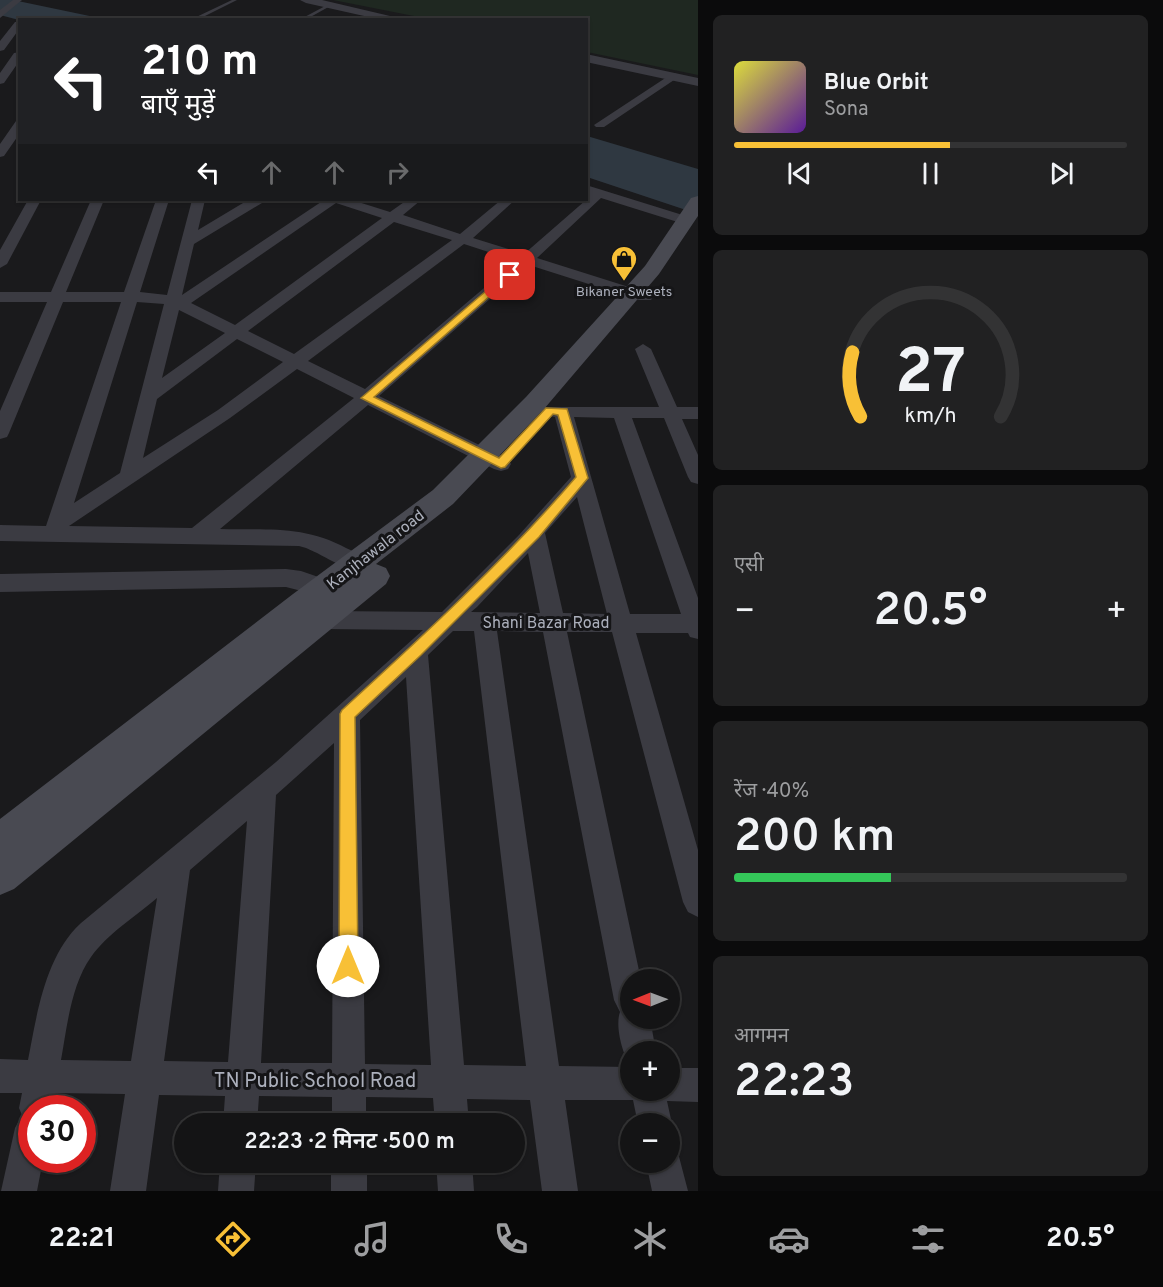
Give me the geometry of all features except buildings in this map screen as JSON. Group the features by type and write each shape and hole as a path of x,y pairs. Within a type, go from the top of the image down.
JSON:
{"main road":[{"name":"Kanjhawala road","path":"0,875 317,604 357,564 557,411 692,217"},
{"name":"Kanjhawala road","path":"0,844 317,604 462,507 492,460 535,403 638,295"}],"street":[{"path":"0,10 12,0"},
{"path":"0,15 18,0"},
{"path":"306,0 392,18"},
{"path":"0,20 18,24"},
{"path":"0,48 18,25"},
{"path":"0,55 18,55"},
{"path":"0,81 18,56"},
{"path":"588,58 698,82"},
{"path":"600,125 673,76"},
{"path":"0,153 16,121"},
{"path":"593,191 692,217"},
{"path":"0,264 33,201"},
{"path":"0,433 97,201"},
{"path":"55,529 162,201"},
{"path":"129,477 147,398 176,302 186,243 198,201"},
{"path":"186,243 255,201"},
{"path":"176,302 330,201"},
{"path":"343,201 638,295"},
{"path":"147,398 414,201"},
{"path":"55,529 224,414 461,240 508,201"},
{"path":"196,536 367,398 528,260 584,201"},
{"path":"0,297 158,297 176,302 492,460"},
{"path":"643,349 698,477"},
{"path":"698,413 557,411 582,478 698,902"},
{"path":"621,412 697,626"},
{"path":"39,1093 67,968 77,949 94,932 263,790 416,651 535,534 582,478"},
{"path":"0,534 55,529 299,538 320,544 357,564"},
{"path":"535,534 624,969"},
{"name":"Shani Bazar Road","path":"0,583 286,578 301,580 317,604 446,621 621,622 697,626"},
{"path":"484,621 560,1191"},
{"path":"416,651 451,1113"},
{"path":"347,714 349,1113"},
{"path":"241,1113 263,790"},
{"path":"128,1191 177,862"},
{"name":"TN Public School Road","path":"0,1076 39,1093 145,1080 620,1084"},
{"path":"680,1085 698,1085"},
{"path":"18,1191 22,1173"},
{"path":"236,1191 237,1173"},
{"path":"349,1173 349,1191"},
{"path":"455,1173 456,1191"},
{"path":"666,1173 670,1191"}],"lane":[{"path":"196,18 235,0"},
{"path":"305,18 330,5"}],"shaded area":[{"path":"0,0 13,0 99,18 18,20 0,15"},
{"path":"333,0 698,0 698,75 588,52 588,18 424,18"},
{"path":"588,136 698,169 698,214 588,177"}],"place":[{"name":"Bikaner Sweets","path":"624,282"}],"route":[{"path":"348,966 347,714 416,651 535,534 582,478 563,411 550,411 501,464 367,398 510,275"}]}
